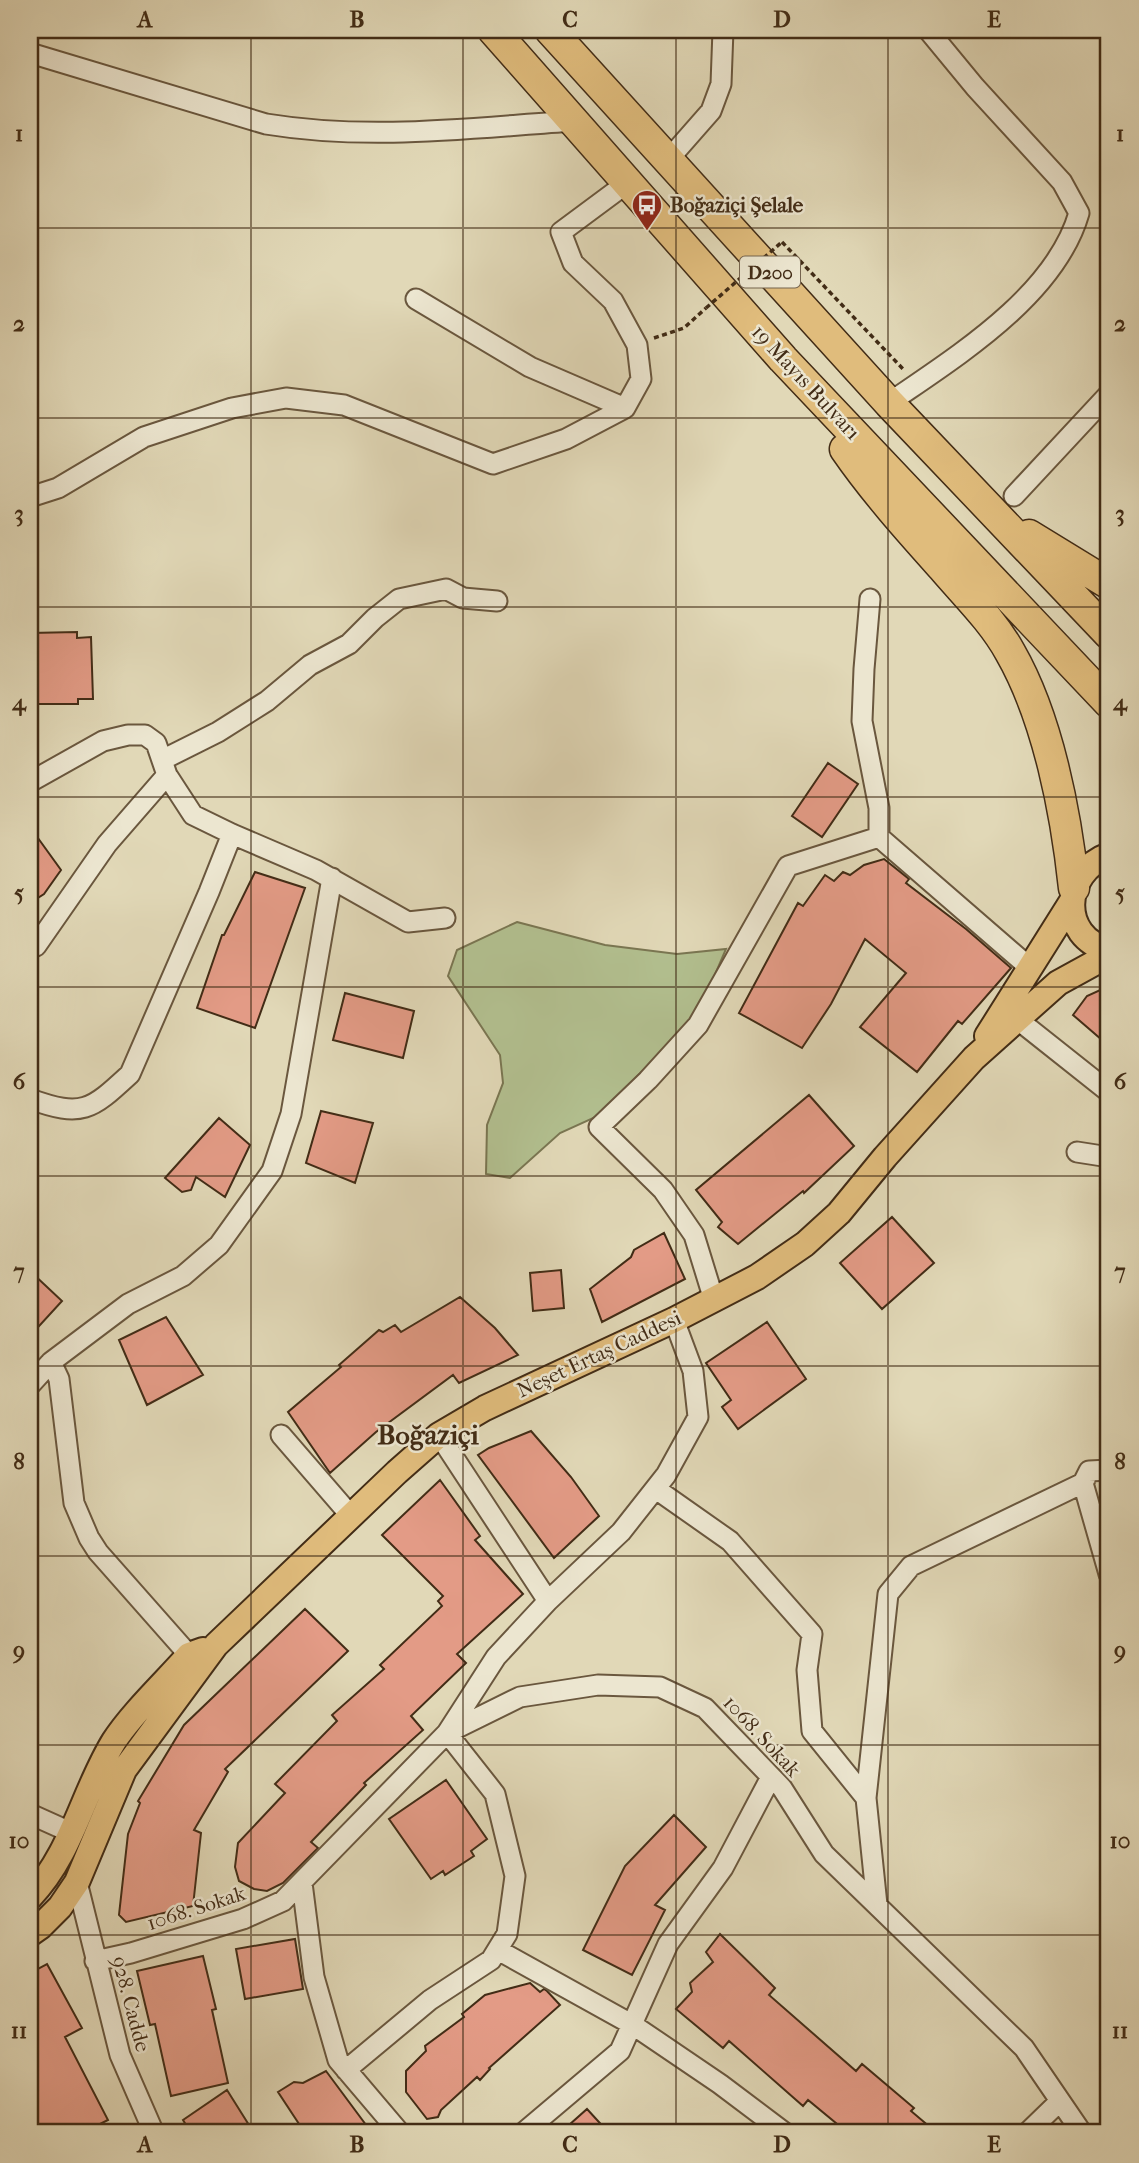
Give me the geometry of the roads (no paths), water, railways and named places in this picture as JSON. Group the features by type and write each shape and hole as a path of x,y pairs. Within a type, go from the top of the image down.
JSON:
{"highway":[{"name":"D200","path":"550,30 889,403 1003,505 1109,634"},
{"name":"19 Mayıs Bulvarı","path":"498,37 783,359 1109,703"},
{"path":"783,359 856,466 981,611 1010,652 1034,707 1053,770 1068,834 1073,894"},
{"path":"1003,505 1109,584"}],"main road":[{"name":"Neşet Ertaş Caddesi","path":"974,1058 1073,894 1080,876 1088,867 1109,855"},
{"path":"1073,894 1074,915 1079,929 1089,940 1109,950"},
{"name":"Neşet Ertaş Caddesi","path":"30,1934 60,1907 77,1882 124,1770 216,1645 439,1435 538,1381 714,1300 757,1277 805,1244 839,1213 974,1058 1058,983 1109,955"},
{"name":"Neşet Ertaş Caddesi","path":"30,1896 58,1861 115,1740 189,1655 216,1645"},
{"path":"67,1839 77,1882"}],"street":[{"path":"668,160 711,111 721,84 723,30"},
{"path":"889,403 996,328 1044,276 1073,236 1079,213 1062,182 975,87 928,30"},
{"path":"30,53 266,124 305,130 424,133 573,121"},
{"path":"30,497 58,488 144,437 232,408 286,398 344,405 493,464 566,439 625,408 641,379 637,345 613,300 573,263 561,232 627,183"},
{"path":"416,299 530,368 625,408"},
{"path":"1003,505 1109,394"},
{"path":"30,948 36,946 107,844 165,768 267,701 310,665 349,644 399,599 446,589 463,598 497,601"},
{"path":"870,599 862,721 879,808 879,837 1029,967"},
{"path":"30,782 103,741 128,734 145,735 156,743 165,768 193,815 332,878 408,922 445,918"},
{"path":"30,1099 61,1109 85,1109 108,1094 130,1074 232,834"},
{"path":"714,1300 694,1235 663,1190 599,1127 648,1080 698,1025 788,866 879,837"},
{"path":"30,1385 51,1362 128,1304 183,1276 219,1245 272,1171 291,1114 332,878"},
{"path":"1017,1019 1109,1092"},
{"path":"1077,1152 1109,1157"},
{"path":"346,2070 430,2000 491,1960 508,1934 515,1876 495,1794 447,1733 496,1657 548,1601 621,1532 656,1489 698,1417 693,1371 674,1320"},
{"path":"51,1362 58,1379 74,1503 89,1538 98,1552 189,1655"},
{"path":"281,1435 351,1516"},
{"path":"439,1435 548,1601"},
{"path":"877,1905 866,1798 888,1594 911,1566 1083,1483 1089,1471 1109,1470"},
{"path":"1083,1483 1109,1574"},
{"path":"656,1489 730,1541 812,1634 807,1670 812,1731 866,1798"},
{"name":"1068. Sokak","path":"95,1961 131,1953 243,1919 283,1901 447,1733 520,1697 598,1685 660,1687 705,1708 782,1788 824,1854 1024,2048 1082,2133"},
{"path":"523,2133 620,2051 668,1944 723,1868 771,1777"},
{"path":"30,1814 67,1839"},
{"name":"928. Cadde","path":"77,1882 120,2054 154,2133"},
{"path":"302,1883 314,1977 338,2060 400,2133"},
{"path":"498,1950 633,2025 720,2084 785,2133"},
{"path":"1027,2133 1060,2101"}],"place":[{"name":"Boğaziçi Şelale","path":"647,232"}],"district":[{"name":"Boğaziçi","path":"428,1434"}]}
